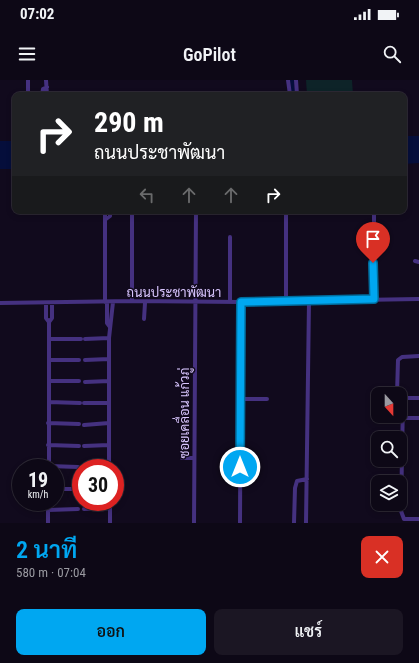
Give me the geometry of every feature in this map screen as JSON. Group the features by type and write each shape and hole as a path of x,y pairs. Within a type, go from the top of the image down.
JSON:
{"street":[{"path":"28,80 28,92"},
{"path":"46,80 47,92"},
{"path":"288,80 290,92"},
{"path":"296,80 297,92"},
{"path":"42,92 43,89 47,87"},
{"path":"105,214 106,302 107,323 110,327"},
{"path":"106,219 110,216 110,214"},
{"path":"132,214 132,301"},
{"name":"ซอยเคลื่อน แก้วภู่","path":"194,523 193,458 196,214"},
{"path":"286,214 286,301"},
{"path":"374,214 374,299"},
{"path":"230,238 230,302"},
{"name":"ถนนประชาพัฒนา","path":"0,303 132,301 241,302 419,299"},
{"path":"306,523 309,301"},
{"path":"48,459 49,322 52,318 52,302"},
{"path":"109,459 109,338 112,322 113,302"},
{"path":"144,319 145,302"},
{"path":"240,523 239,399 241,302"},
{"path":"46,303 46,318 49,322"},
{"path":"49,339 109,338"},
{"path":"397,387 398,360 402,357 419,356"},
{"path":"85,360 109,359"},
{"path":"49,360 79,360"},
{"path":"85,382 109,381"},
{"path":"49,382 79,382"},
{"path":"407,399 419,398"},
{"path":"239,399 267,399"},
{"path":"48,402 109,403"},
{"path":"407,418 419,418"},
{"path":"48,423 79,424"},
{"path":"84,425 109,423"},
{"path":"402,423 402,516 404,519 419,519"},
{"path":"48,445 79,446"},
{"path":"84,446 109,445"},
{"path":"182,458 193,458"},
{"path":"294,523 295,488 297,481 307,479"},
{"path":"48,511 48,523"},
{"path":"110,511 110,523"}],"green space":[{"path":"306,80 352,80 353,92 307,92"}],"shaded area":[{"path":"407,136 419,136 419,163 407,164"},
{"path":"0,141 12,141 12,169 0,169"}],"waterway":[{"path":"292,80 293,92"}],"route":[{"path":"240,467 239,412 241,302 374,299 373,263"}]}
